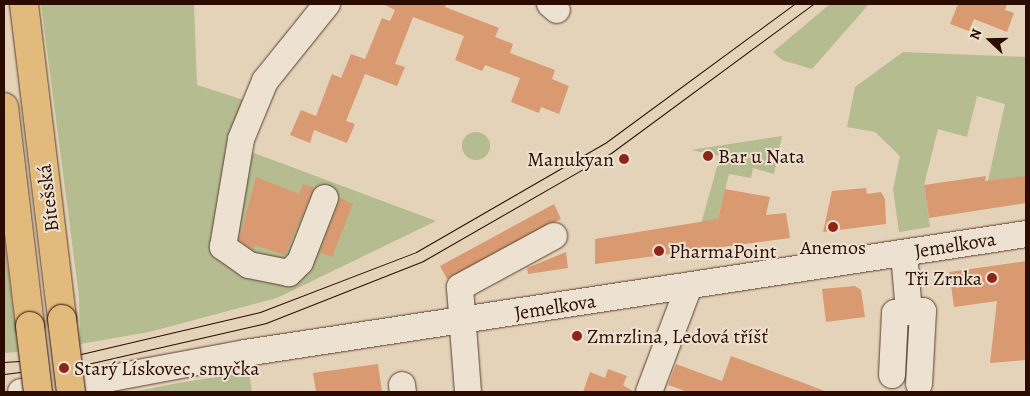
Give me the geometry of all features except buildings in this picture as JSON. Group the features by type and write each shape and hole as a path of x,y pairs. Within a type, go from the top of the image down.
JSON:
{"highway":[{"name":"Bítešská","path":"24,4 62,319 78,387"},
{"name":"Bítešská","path":"4,107 38,392"}],"street":[{"path":"325,198 300,262 288,273 249,265 223,247 241,140 275,65 327,4"},
{"name":"Jemelkova","path":"78,387 245,353 462,323 1026,234"},
{"path":"468,392 460,287 554,236"},
{"path":"904,253 908,312"},
{"path":"650,392 689,286"},
{"path":"892,375 895,313 923,311 919,384"}],"green space":[{"path":"41,4 194,4 197,85 250,102 230,144 436,221 277,298 149,332 80,344 79,297"},
{"path":"830,4 869,4 812,69 782,60 773,52"},
{"path":"903,52 1026,57 1026,176 987,185 1005,104 977,96 967,137 938,129 924,185 930,227 899,232 893,189 900,156 875,132 847,127 855,87"},
{"path":"476,132 486,136 490,146 486,156 476,160 466,156 462,146 466,136"},
{"path":"782,136 774,174 753,168 751,178 729,174 717,223 701,224 720,156 691,150"},
{"path":"4,235 18,352 4,353"},
{"path":"249,372 252,392 133,392 178,383"}],"tram line":[{"path":"81,354 260,312 416,252 605,143 794,4"},
{"path":"83,365 266,323 423,261 611,153 813,4"},
{"path":"4,362 19,361"},
{"path":"4,374 20,372"}],"place":[{"name":"Bar u Nata","path":"708,156"},
{"name":"Manukyan","path":"624,159"},
{"name":"Anemos","path":"833,227"},
{"name":"PharmaPoint","path":"659,251"},
{"name":"Tři Zrnka","path":"992,278"},
{"name":"Zmrzlina, Ledová tříšť","path":"577,336"},
{"name":"Starý Lískovec, smyčka","path":"64,368"}]}
